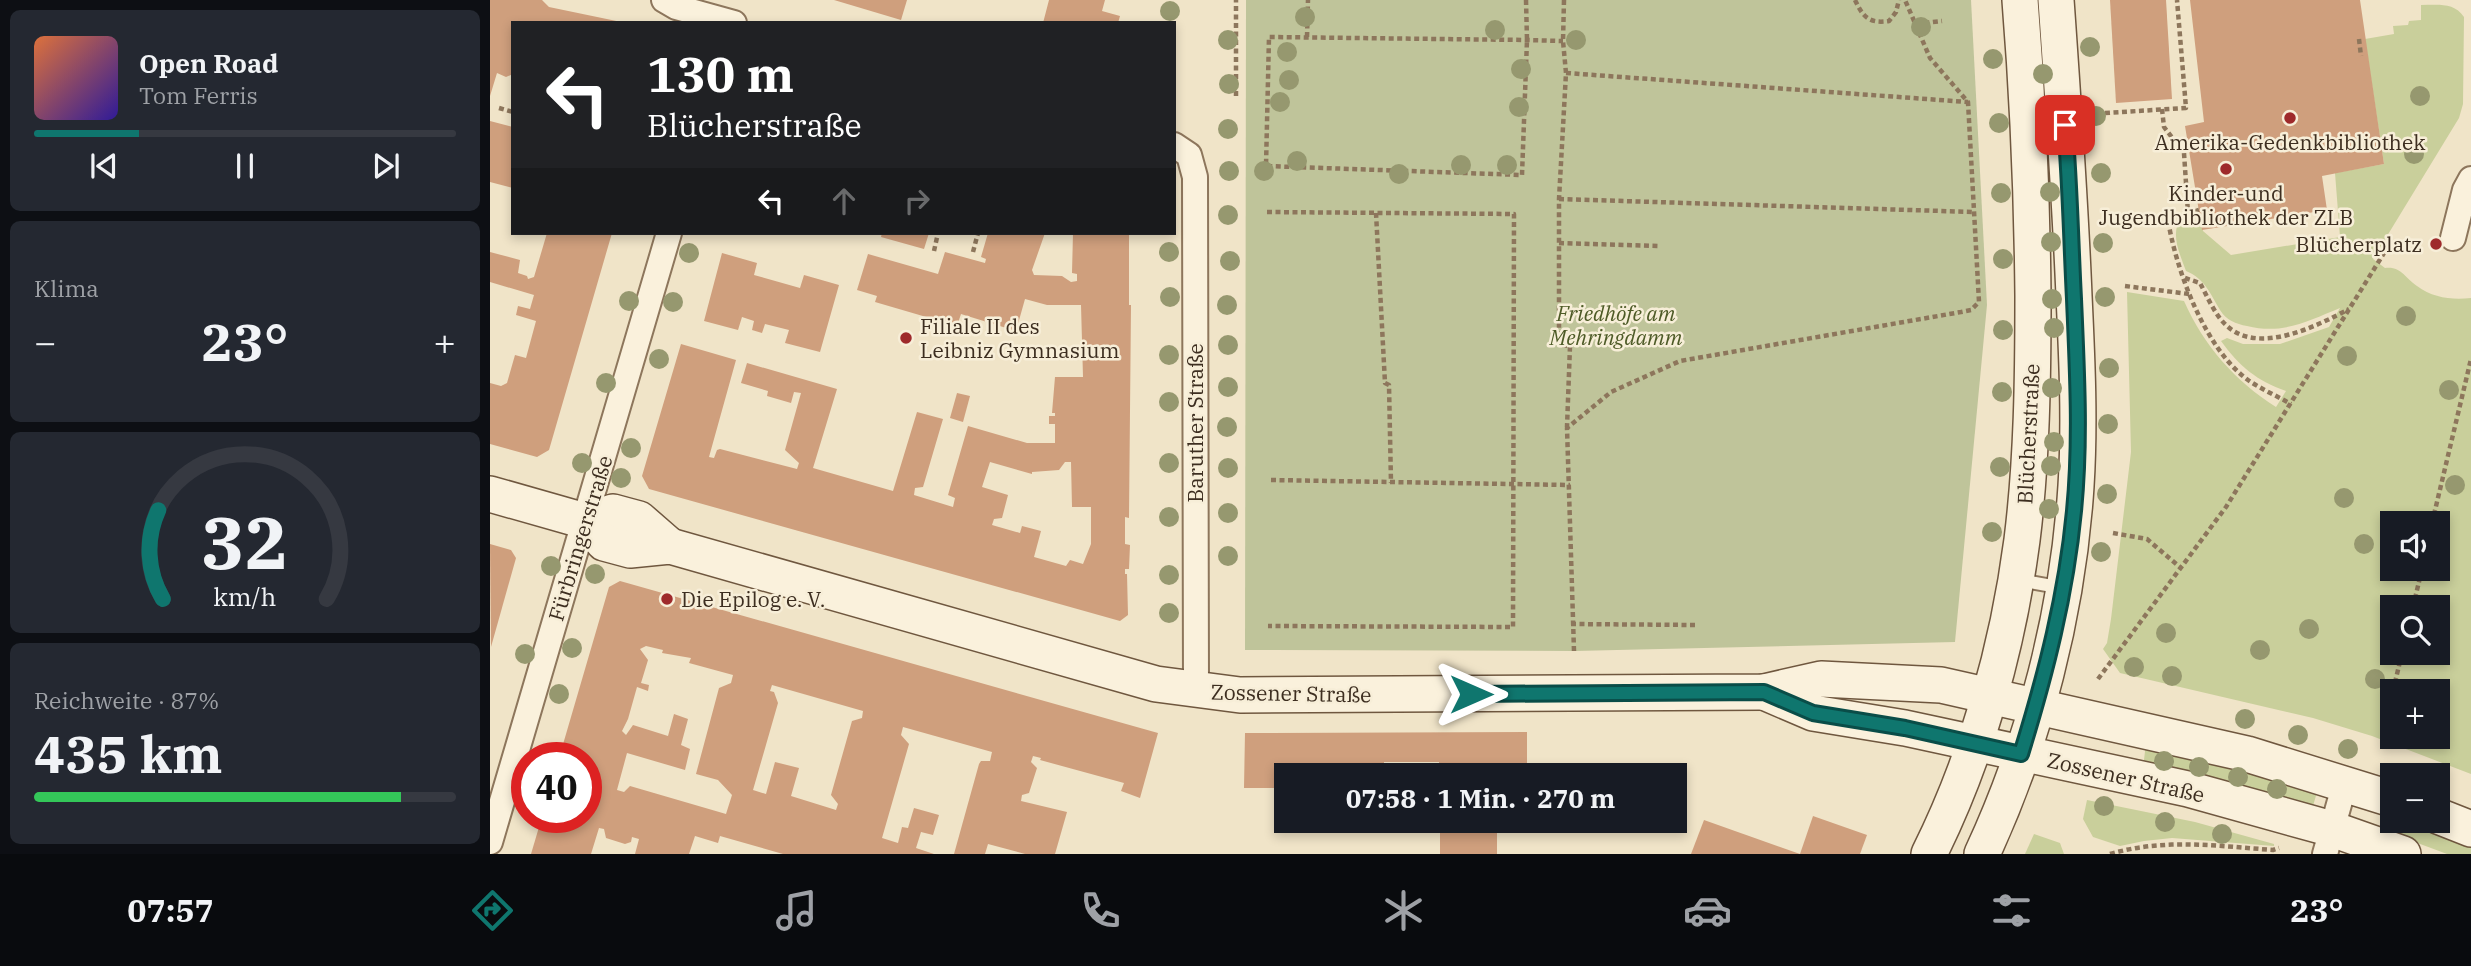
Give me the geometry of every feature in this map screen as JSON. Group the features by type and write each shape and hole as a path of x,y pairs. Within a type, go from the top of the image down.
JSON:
{"main road":[{"name":"Blücherstraße","path":"1935,852 1989,696 2016,579 2028,467 2033,332 2032,219 2020,0"},
{"path":"1982,854 2021,754 2046,673 2063,588 2076,488 2078,382 2068,164 2056,0"},
{"name":"Zossener Straße","path":"490,494 585,521 613,512 639,519 670,546 1156,684 1196,691 1240,695 1764,692 1821,679 1941,685 2210,745 2380,795"},
{"name":"Zossener Straße","path":"1764,692 1813,713 1905,728 2188,789 2329,842 2403,854"},
{"path":"2450,821 2471,829"}],"street":[{"path":"664,0 676,7 725,21"},
{"name":"Baruther Straße","path":"1182,150 1195,177 1196,691"},
{"path":"2453,238 2465,190 2471,179"},
{"name":"Fürbringerstraße","path":"490,842 668,235"},
{"path":"2329,842 2345,783"}],"lane":[{"path":"2016,579 2063,588"}],"path":[{"path":"1236,0 1236,96"},
{"path":"1307,37 1308,0"},
{"path":"1526,0 1527,40 1522,175 1266,166 1269,37 1307,37 1527,40 1563,41"},
{"path":"1564,0 1563,41 1566,73 1559,199 1559,345 1570,346 1567,428 1574,651"},
{"path":"1855,0 1868,21 1878,23 1889,21 1896,12 1899,0"},
{"path":"1567,428 1611,392 1680,361 1971,310 1979,302 1968,102 1930,58 1905,0"},
{"path":"2105,113 2186,108 2177,0"},
{"path":"1916,24 1942,21"},
{"path":"2358,39 2361,56"},
{"path":"1566,73 1968,102"},
{"path":"499,108 511,111"},
{"path":"2162,109 2164,127 2183,153 2188,213"},
{"path":"1559,199 1974,212"},
{"path":"2199,210 2168,220 2172,244 2189,294 2214,340 2233,366 2248,380 2291,404"},
{"path":"1267,212 1514,214 1513,627 1268,626"},
{"path":"1376,213 1385,383 1389,386 1391,482"},
{"path":"934,251 938,235"},
{"path":"973,251 977,235"},
{"path":"1559,243 1658,246"},
{"path":"2098,680 2226,507 2389,245"},
{"path":"2184,278 2200,283 2225,325 2242,334 2282,337 2328,320 2350,308"},
{"path":"2125,286 2189,294"},
{"path":"2435,511 2471,359"},
{"path":"1271,480 1570,485"},
{"path":"2113,533 2147,538 2181,568"},
{"path":"1572,624 1697,625"},
{"path":"2110,854 2142,846 2171,844 2273,850 2285,846"}],"green space":[{"name":"Friedhöfe am Mehringdamm","path":"1246,0 1971,0 1987,305 1955,642 1574,651 1245,650"},
{"path":"2421,5 2450,7 2464,17 2463,104 2459,118 2373,259 2385,268 2399,271 2417,286 2436,296 2471,298 2471,774 2450,766 2450,763 2442,763 2406,749 2450,749 2450,679 2380,679 2380,739 2313,718 2120,673 2103,649 2107,643 2111,619 2131,452 2127,292 2184,301 2201,333 2222,361 2247,386 2276,407 2286,391 2249,372 2221,341 2227,338 2243,344 2280,344 2329,327 2340,308 2284,328 2260,328 2232,321 2222,313 2202,282 2186,271 2177,243 2177,226 2201,221 2203,231 2231,255 2340,237 2335,173 2384,164 2365,39 2394,34 2393,26 2408,25 2409,21 2421,20"},
{"path":"2146,744 2191,754 2317,792 2313,806 2143,767"},
{"path":"2087,800 2195,822 2274,846 2172,838 2120,846 2093,837 2083,819"},
{"path":"2391,833 2435,833 2471,847 2471,854 2447,854"},
{"path":"2034,834 2060,843 2064,854 2025,854"}],"building":[{"path":"490,0 542,0 549,7 616,21 511,21 511,75 506,77 497,73 490,96"},
{"path":"834,0 907,0 901,20"},
{"path":"1049,0 1105,0 1102,11 1120,16 1119,21 1044,21"},
{"path":"2110,0 2166,0 2172,99 2116,103"},
{"name":"Amerika-Gedenkbibliothek","path":"2190,0 2360,0 2384,164 2322,176 2327,210 2202,230 2185,126 2204,122"},
{"path":"490,121 511,126 511,187 490,182"},
{"path":"546,235 611,235 549,450 537,457 490,444 490,383 501,386 507,383 515,355 526,358 536,321 516,315 518,306 530,309 534,295 490,282 490,252 520,260 518,273 528,279 534,277"},
{"path":"882,235 928,235 924,249"},
{"path":"987,235 1044,235 1032,270 1034,275 1062,276 1071,282 1077,281 1077,274 1072,273 1073,235 1129,235 1129,518 1125,517 1125,544 1130,545 1129,569 1125,569 1128,615 1120,621 649,489 642,476 681,344 736,360 709,457 714,458 720,449 797,469 799,463 785,450 801,393 794,392 791,403 767,396 768,391 741,383 747,363 837,389 813,468 893,491 917,412 943,419 923,487 915,488 914,495 953,507 955,498 948,495 968,426 1027,443 1055,443 1055,424 1049,424 1049,416 1055,416 1055,413 1052,413 1055,377 1083,377 1081,305 1047,305 1025,299 1016,331 961,314 957,326 875,302 877,296 857,290 868,254 938,274 945,252 985,263 986,259 981,257","holes":["990,462 1032,472 1059,470 1065,462 1071,462 1072,507 1091,507 1091,544 1083,564 1070,560 1066,566 1034,557 1041,531 1022,526 1020,533 992,525 994,519 1002,518 1008,495 982,487"]},
{"path":"722,253 757,263 754,275 800,288 804,275 839,285 820,352 785,343 789,330 765,324 762,333 752,330 754,321 742,317 738,330 704,321"},
{"path":"957,393 970,396 963,422 950,418"},
{"path":"490,544 511,550 516,558 491,647"},
{"path":"620,581 1158,733 1140,798 1121,791 1124,783 1033,756 1031,762 1037,768 1029,793 1022,795 1021,801 1067,812 1055,854 1025,854 988,844 985,854 954,854 979,764 981,761 990,761 992,752 903,727 901,735 909,744 882,838 898,843 902,827 908,828 914,808 939,815 933,835 921,832 916,848 934,854 783,854 720,836 718,843 695,836 689,854 635,854 639,839 632,837 631,842 625,844 606,838 602,829 602,742 564,742 609,587","holes":["646,646 663,650 662,653 691,658 689,663 733,675 731,683 719,688 696,774 718,780 732,795 726,814 630,786 624,792 617,790 627,753 685,770 690,749 681,745 688,719 674,714 668,736 633,725 626,735 622,731 637,687 648,691 649,685 641,683 648,660 640,649","772,685 863,711 862,718 852,721 831,795 838,804 836,810 791,796 799,768 775,762 766,794 753,790 778,703 774,692 770,691"]},
{"path":"1527,732 1527,763 1274,763 1274,788 1244,788 1245,733"},
{"path":"1813,816 1867,835 1860,854 1800,854"},
{"path":"1704,820 1800,854 1691,854"},
{"path":"537,833 597,833 591,854 531,854"},
{"path":"1440,833 1497,833 1497,854 1440,854"}],"place":[{"name":"Amerika-Gedenkbibliothek","path":"2290,118"},
{"name":"Kinder-und Jugendbibliothek der ZLB","path":"2226,169"},
{"name":"Blücherplatz","path":"2436,244"},
{"name":"Filiale II des Leibniz Gymnasium","path":"906,338"},
{"name":"Die Epilog e. V.","path":"667,599"}],"route":[{"path":"1471,694 1764,692 1813,713 1905,728 2021,754 2051,649 2070,544 2076,488 2077,371 2065,125"}]}
